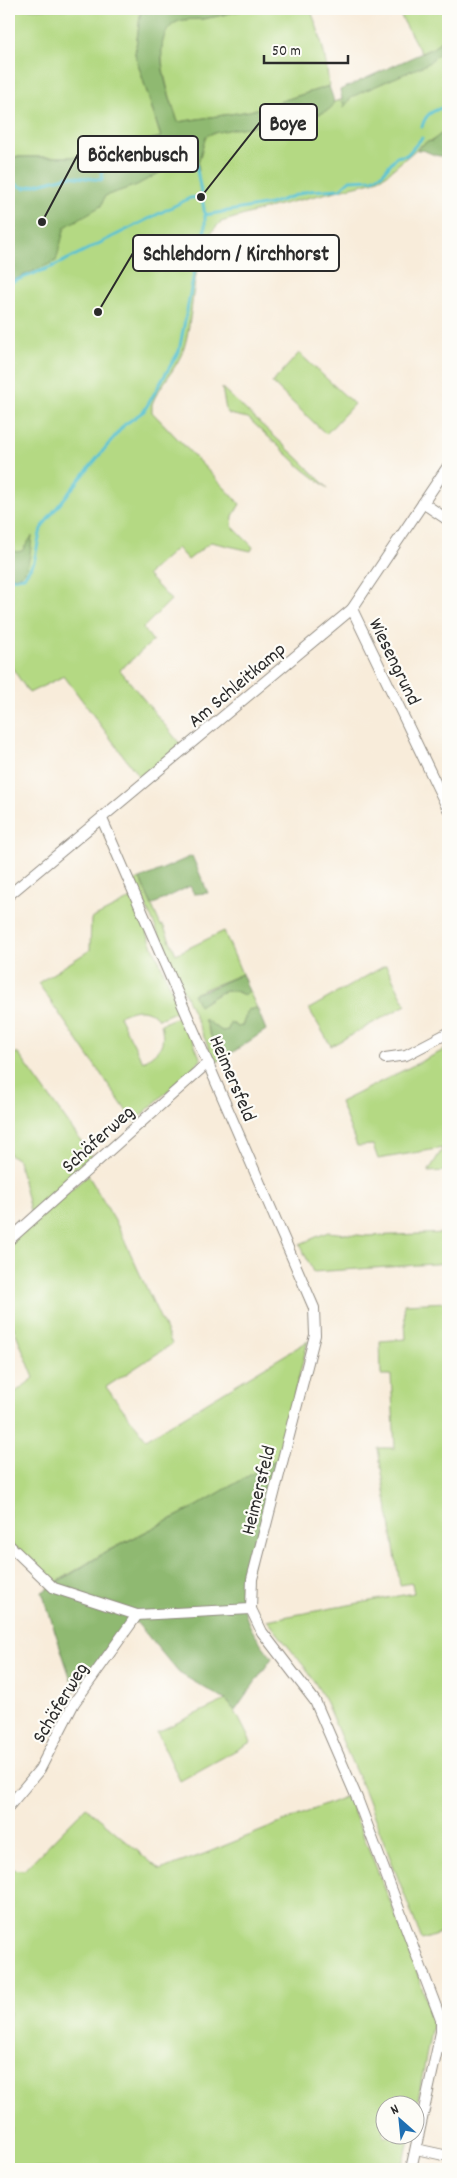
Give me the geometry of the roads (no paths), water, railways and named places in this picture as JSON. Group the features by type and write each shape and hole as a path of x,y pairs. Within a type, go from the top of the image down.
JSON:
{"street":[{"name":"Am Schleitkamp","path":"9,895 352,609 448,466"},
{"path":"423,503 448,520"},
{"name":"Wiesengrund","path":"352,609 448,809"},
{"name":"Heimersfeld","path":"102,819 310,1299 316,1318 315,1335 252,1579 251,1609 262,1632 316,1701 357,1798 413,1942 445,2031 411,2169"},
{"path":"386,1058 406,1054 448,1033"},
{"name":"Schäferweg","path":"9,1240 171,1094 209,1064"},
{"path":"9,1545 54,1588 137,1615 251,1609"},
{"name":"Schäferweg","path":"9,1806 40,1769 74,1703 137,1615"},
{"path":"416,2149 448,2156"}],"waterway":[{"path":"422,127 429,115 435,110 448,105"},
{"path":"9,181 24,188 69,176 102,180 102,159 119,158 131,149 147,150 174,145 193,147 205,215 270,204 308,191 340,189 350,180 373,179 383,173 396,157 407,155 422,138"},
{"path":"9,283 54,266 190,198 201,197"},
{"path":"9,579 24,577 34,562 41,529 124,425 144,411 179,351 199,248 205,229 205,215"}],"place":[{"name":"Boye","path":"201,197"},
{"name":"Böckenbusch","path":"42,222"},
{"name":"Schlehdorn / Kirchhorst","path":"98,312"}]}
